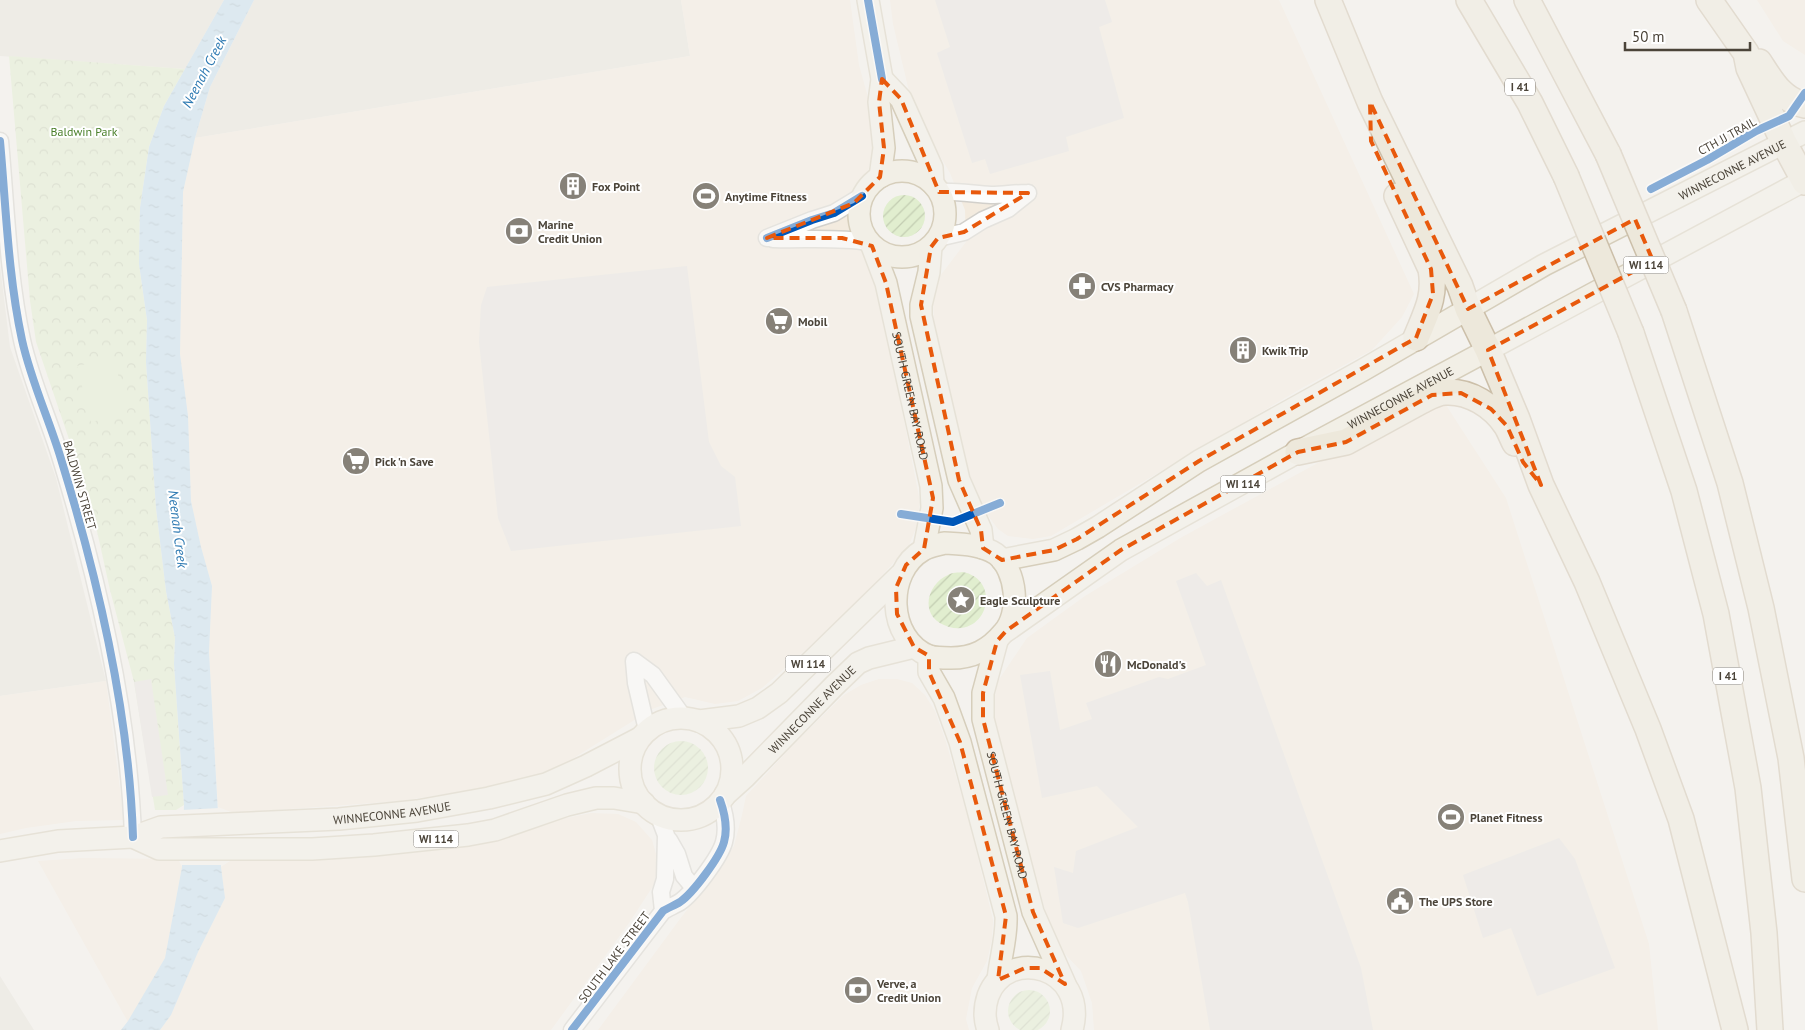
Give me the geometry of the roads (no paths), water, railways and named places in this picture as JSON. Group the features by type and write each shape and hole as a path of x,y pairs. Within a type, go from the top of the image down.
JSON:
{"highway":[{"path":"1328,0 1370,102 1460,286 1468,309 1488,350 1532,457 1541,485 1587,582 1648,729 1681,819 1735,1030"},
{"name":"I 41","path":"1469,0 1530,103 1566,176 1632,333 1684,491 1716,614 1748,788 1764,932 1770,1030"},
{"path":"1526,0 1608,154 1674,311 1730,483 1761,608 1792,758 1805,879"},
{"path":"1709,0 1746,53 1759,61 1776,88 1786,97 1798,104 1805,105"},
{"path":"1746,53 1749,68 1794,137 1805,181"},
{"path":"1370,102 1371,141 1432,269 1433,294 1416,338"},
{"path":"1298,452 1346,442 1432,395 1445,392 1461,393 1474,397 1491,409 1507,426 1523,462 1541,485"}],"main road":[{"path":"868,0 882,79 879,102 884,148 880,177"},
{"path":"882,79 901,99 932,168 936,188"},
{"name":"WINNECONNE AVENUE","path":"1002,560 1054,550 1077,539 1199,461 1364,370 1544,265 1794,137"},
{"path":"903,171 924,176 936,188 942,199 945,212 943,226 934,242 922,253 896,257 883,254 870,244 862,232 859,223 859,209 862,196 874,181 891,173 903,171"},
{"name":"WINNECONNE AVENUE","path":"1001,636 1121,550 1298,452 1805,181"},
{"path":"934,242 921,305 922,316 959,480 981,530 983,548"},
{"name":"SOUTH GREEN BAY ROAD","path":"870,244 886,283 931,486 932,508 924,549"},
{"path":"922,651 964,658 982,652 1001,636 1013,612 1014,595 1012,579 1002,560 995,553 966,544 944,543 924,549 906,565 900,575 895,601 903,632 922,651 930,672 947,705 960,742 1006,916 1006,936 998,980"},
{"name":"WI 114","path":"692,719 739,716 758,708 779,693 900,575"},
{"name":"SOUTH GREEN BAY ROAD","path":"1001,636 983,693 982,718 1033,912 1075,1006 1075,1019 1072,1030"},
{"name":"WINNECONNE AVENUE","path":"723,797 858,663 869,658 922,651"},
{"path":"692,719 714,730 724,742 730,755 732,770 723,797 715,806 702,815 688,819 673,819 651,809 634,789 630,773 632,756 643,735 664,721 692,719"},
{"name":"WINNECONNE AVENUE","path":"0,851 58,841 133,837 162,827 339,819 418,811 489,798 546,784 586,766 643,735"},
{"name":"WINNECONNE AVENUE","path":"133,837 159,849 312,849 444,838 495,830 587,799 606,797 651,809"},
{"path":"988,1030 984,1016 985,1003 990,991 998,980 1010,972 1025,968 1040,968 1054,974 1065,984"}],"street":[{"name":"BALDWIN STREET","path":"0,141 15,303 22,342 61,458 83,535 106,633 116,680 132,794 133,837"},
{"path":"934,242 964,232 983,220 1008,209 1028,194 1006,193 995,195 936,188"},
{"path":"862,196 834,213 766,238 816,240 842,238 870,244"},
{"path":"643,735 634,662 653,675 692,719"},
{"name":"SOUTH LAKE STREET","path":"572,1030 663,911 681,901 694,888 712,864 724,843 726,816 723,797"},
{"name":"SOUTH LAKE STREET","path":"651,809 666,835 665,879 661,892 663,911"},
{"path":"666,835 677,854 684,876 694,888"}],"water":[{"name":"Neenah Creek","path":"224,0 254,0 210,87 195,138 183,192 180,354 188,416 191,501 212,586 209,652 221,867 225,898 198,952 171,1015 160,1030 121,1030 165,958 182,867 184,805 174,664 175,638 166,591 156,508 146,362 147,320 139,264 140,208 149,147 164,106"}],"place":[{"name":"Fox Point","path":"573,186"},
{"name":"Anytime Fitness","path":"706,196"},
{"name":"Marine Credit Union","path":"519,231"},
{"name":"CVS Pharmacy","path":"1082,286"},
{"name":"Mobil","path":"779,321"},
{"name":"Kwik Trip","path":"1243,350"},
{"name":"Pick 'n Save","path":"356,461"},
{"name":"Eagle Sculpture","path":"961,600"},
{"name":"McDonald's","path":"1108,664"},
{"name":"Planet Fitness","path":"1451,817"},
{"name":"The UPS Store","path":"1400,901"},
{"name":"Verve, a Credit Union","path":"858,990"}],"park label":[{"name":"Baldwin Park","path":"84,131"}]}
